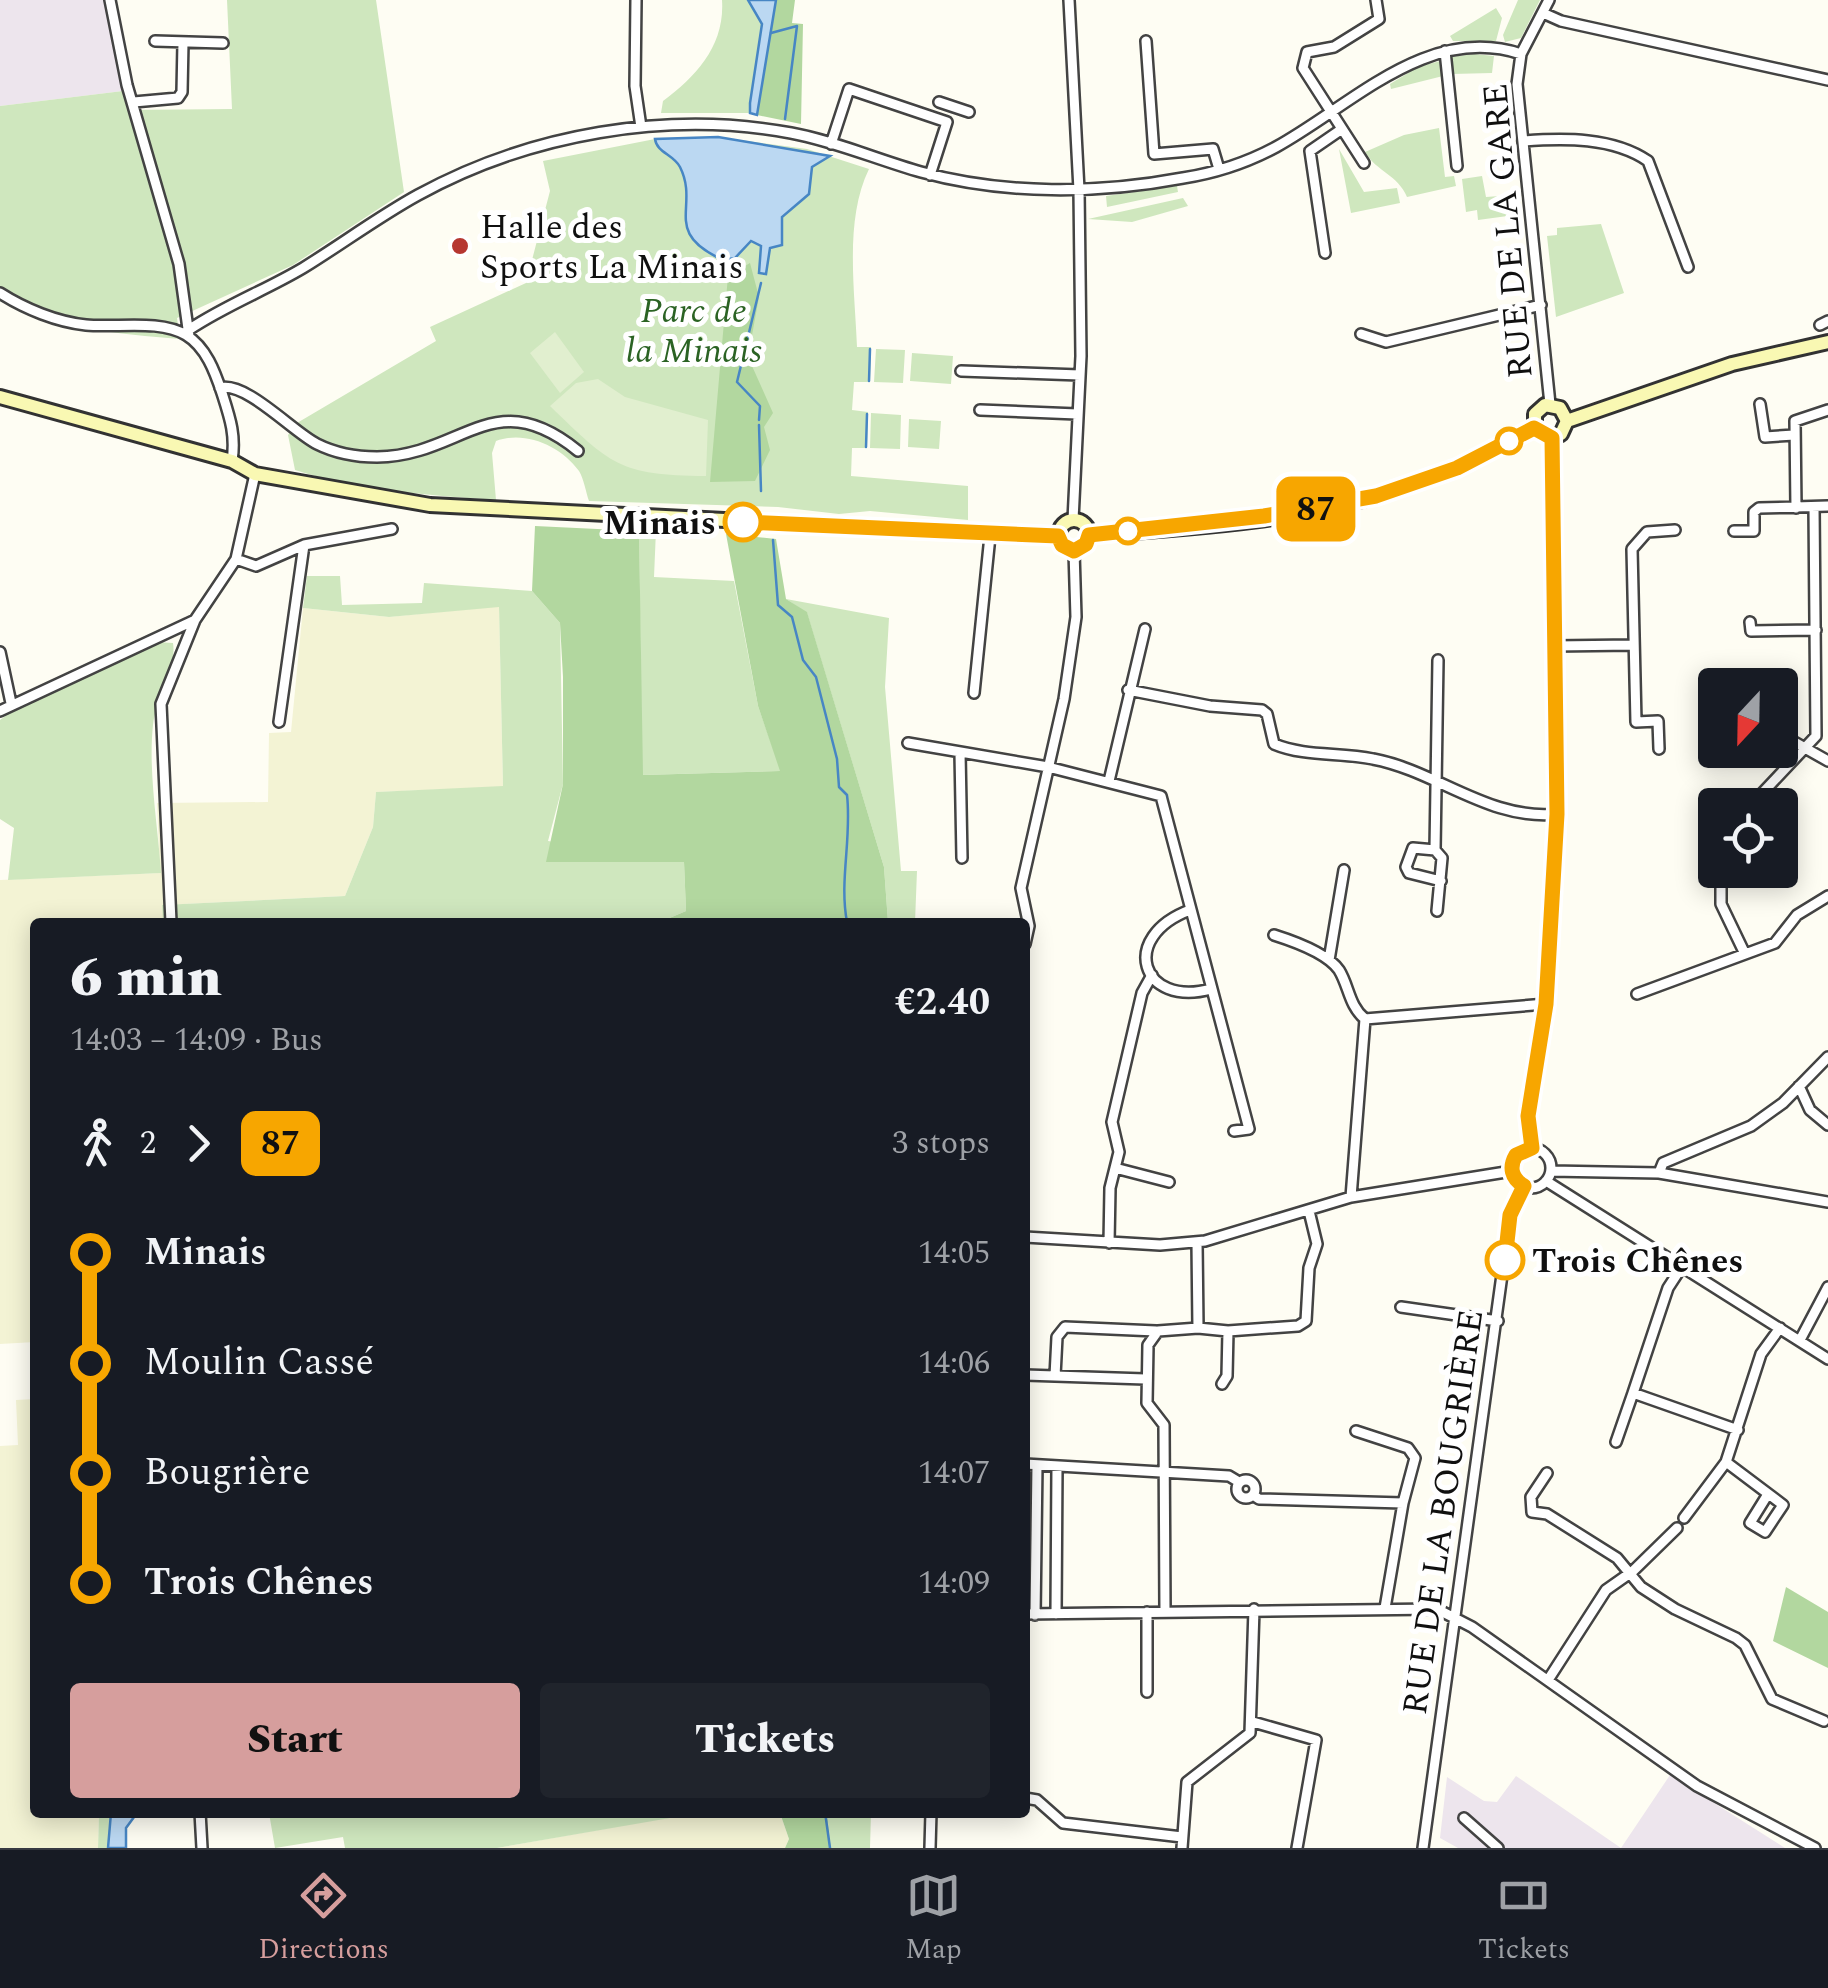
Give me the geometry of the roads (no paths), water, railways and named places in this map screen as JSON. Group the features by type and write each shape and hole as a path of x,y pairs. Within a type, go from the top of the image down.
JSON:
{"street":[{"path":"110,0 179,264 190,332 220,388 235,436 232,461"},
{"path":"636,0 635,86 641,127"},
{"path":"1068,0 1080,190 1080,374 1073,520"},
{"path":"1364,163 1303,68 1307,52 1334,47 1379,20 1376,0"},
{"name":"RUE DE LA GARE","path":"1549,0 1520,54 1517,84 1550,404"},
{"path":"1544,13 1561,21 1828,80"},
{"path":"155,41 222,43"},
{"path":"1146,41 1154,154 1213,149 1220,169"},
{"path":"134,102 178,98 182,92 184,42"},
{"path":"0,293 36,312 83,325 190,332 227,304 299,270 444,182 537,148 641,127 720,124 797,134 930,174 978,184 1080,190 1157,183 1220,169 1275,147 1410,64 1445,51 1492,47 1520,54"},
{"path":"1445,51 1457,166"},
{"path":"831,144 849,89 947,122"},
{"path":"939,102 968,112"},
{"path":"930,174 952,106"},
{"path":"1325,253 1310,151 1342,129"},
{"path":"1524,141 1567,137 1636,153 1648,161 1688,267"},
{"path":"1361,334 1386,342 1541,305"},
{"path":"1567,422 1732,364 1828,342"},
{"path":"961,372 1080,374"},
{"path":"220,388 228,386 247,394 318,445 344,454 378,457 418,451 466,432 518,419 555,433 578,452"},
{"path":"0,397 232,461 255,474 430,504 990,536 1058,536"},
{"path":"1534,428 1537,410 1550,404 1560,408 1567,422 1564,430 1552,438"},
{"path":"1760,404 1765,438 1794,435"},
{"path":"980,410 1077,414"},
{"path":"1796,508 1797,419 1828,410"},
{"path":"1534,428 1552,438"},
{"path":"1089,535 1272,516 1363,500 1457,468 1534,428"},
{"path":"1532,1148 1530,1088 1546,1004 1557,814 1552,438"},
{"path":"171,918 158,719 166,687 195,620 236,559 255,474"},
{"path":"1734,531 1754,531 1754,512 1759,508 1828,506"},
{"path":"1768,788 1816,736 1814,507"},
{"path":"1073,520 1082,523 1089,535 1086,544 1074,551 1062,545 1058,536 1061,527 1073,520"},
{"path":"236,559 256,566 304,546 392,529"},
{"path":"1658,749 1658,722 1636,722 1632,549 1647,532 1675,530"},
{"path":"974,693 990,536"},
{"path":"279,722 304,546"},
{"path":"1027,918 1021,888 1064,704 1076,617 1074,551"},
{"path":"0,711 10,703 195,620"},
{"path":"1750,622 1752,631 1816,630"},
{"path":"1109,780 1145,629"},
{"path":"1554,646 1633,645"},
{"path":"0,652 10,703"},
{"path":"1437,911 1442,858 1435,850 1438,660"},
{"path":"1128,690 1210,706 1262,710 1268,714 1274,744 1288,750 1376,759 1514,814 1557,814"},
{"path":"908,743 1109,780 1155,792 1164,799 1249,1129 1234,1131"},
{"path":"1798,746 1828,761"},
{"path":"960,753 962,858"},
{"path":"1435,850 1413,848 1406,868 1409,874 1441,881"},
{"path":"1329,960 1344,870"},
{"path":"1721,888 1721,904 1746,954"},
{"path":"1636,994 1774,942 1786,926 1828,896"},
{"path":"1190,910 1165,920 1154,930 1146,957 1152,975 1182,994 1211,989"},
{"path":"1274,935 1329,960 1339,970 1357,1012 1365,1019 1546,1004"},
{"path":"1109,1243 1115,1168 1120,1152 1112,1122 1142,993 1152,975"},
{"path":"1351,1196 1349,1183 1365,1019"},
{"path":"1659,1173 1663,1163 1751,1126 1828,1057"},
{"path":"1799,1086 1810,1110 1828,1125"},
{"path":"1512,1171 1516,1155 1532,1148"},
{"path":"1532,1148 1547,1156 1548,1176"},
{"path":"1115,1168 1170,1182"},
{"path":"1030,1237 1109,1243 1196,1242 1351,1196 1512,1171"},
{"path":"1512,1171 1524,1186 1534,1187 1548,1176 1659,1173 1828,1202"},
{"path":"1548,1176 1828,1359"},
{"name":"RUE DE LA BOUGRIÈRE","path":"1423,1848 1510,1215 1524,1186"},
{"path":"1056,1376 1057,1337 1065,1327 1228,1331 1298,1326 1306,1320 1309,1268 1317,1244 1308,1211"},
{"path":"1196,1242 1198,1328"},
{"path":"1616,1442 1668,1288 1683,1265"},
{"path":"1800,1340 1828,1287"},
{"path":"1400,1307 1498,1321"},
{"path":"1684,1518 1726,1462 1761,1354 1780,1328"},
{"path":"1158,1331 1148,1344 1146,1380 1147,1403 1164,1425 1165,1612"},
{"path":"1222,1384 1227,1376 1228,1331"},
{"path":"1030,1375 1146,1380"},
{"path":"1634,1393 1738,1430"},
{"path":"1356,1431 1414,1452 1385,1608"},
{"path":"1726,1462 1768,1494"},
{"path":"1030,1464 1229,1476 1239,1482 1240,1496 1254,1495 1259,1499 1403,1503"},
{"path":"1037,1465 1030,1615 1437,1608 1716,1798 1815,1848"},
{"path":"1056,1614 1057,1466"},
{"path":"1546,1473 1531,1497 1532,1512 1547,1514 1617,1558 1628,1573 1675,1609 1736,1638 1772,1699 1824,1721"},
{"path":"1548,1680 1606,1590 1676,1528"},
{"path":"1030,1799 1062,1822 1182,1842 1187,1782 1194,1772 1244,1740 1253,1722 1254,1609"},
{"path":"1147,1692 1148,1612"},
{"path":"1253,1722 1316,1740 1296,1848"},
{"path":"200,1818 202,1848"},
{"path":"930,1818 930,1848"},
{"path":"1464,1818 1498,1848"}],"water":[{"path":"748,0 776,0 757,115 750,113 750,103 762,24"},
{"path":"718,137 830,156 812,167 809,194 782,217 782,245 770,248 766,274 759,273 761,246 751,241 735,258 723,260 693,239 687,229 685,181 680,167 655,139"},
{"path":"111,1818 133,1818 126,1828 126,1848 108,1848"}],"waterway":[{"path":"771,33 797,26 785,119"},
{"path":"759,420 760,406 737,382 761,283"},
{"path":"869,381 870,349"},
{"path":"866,447 867,414"},
{"path":"759,425 761,491"},
{"path":"773,540 778,605 792,617 803,660 816,677 837,759 839,787 847,795 846,918"},
{"path":"826,1818 830,1848"}],"place":[{"name":"Halle des Sports La Minais","path":"460,246"},
{"name":"Minais","path":"743,522"},
{"name":"Trois Chênes","path":"1505,1260"}],"park label":[{"name":"Parc de la Minais","path":"694,330"}]}
